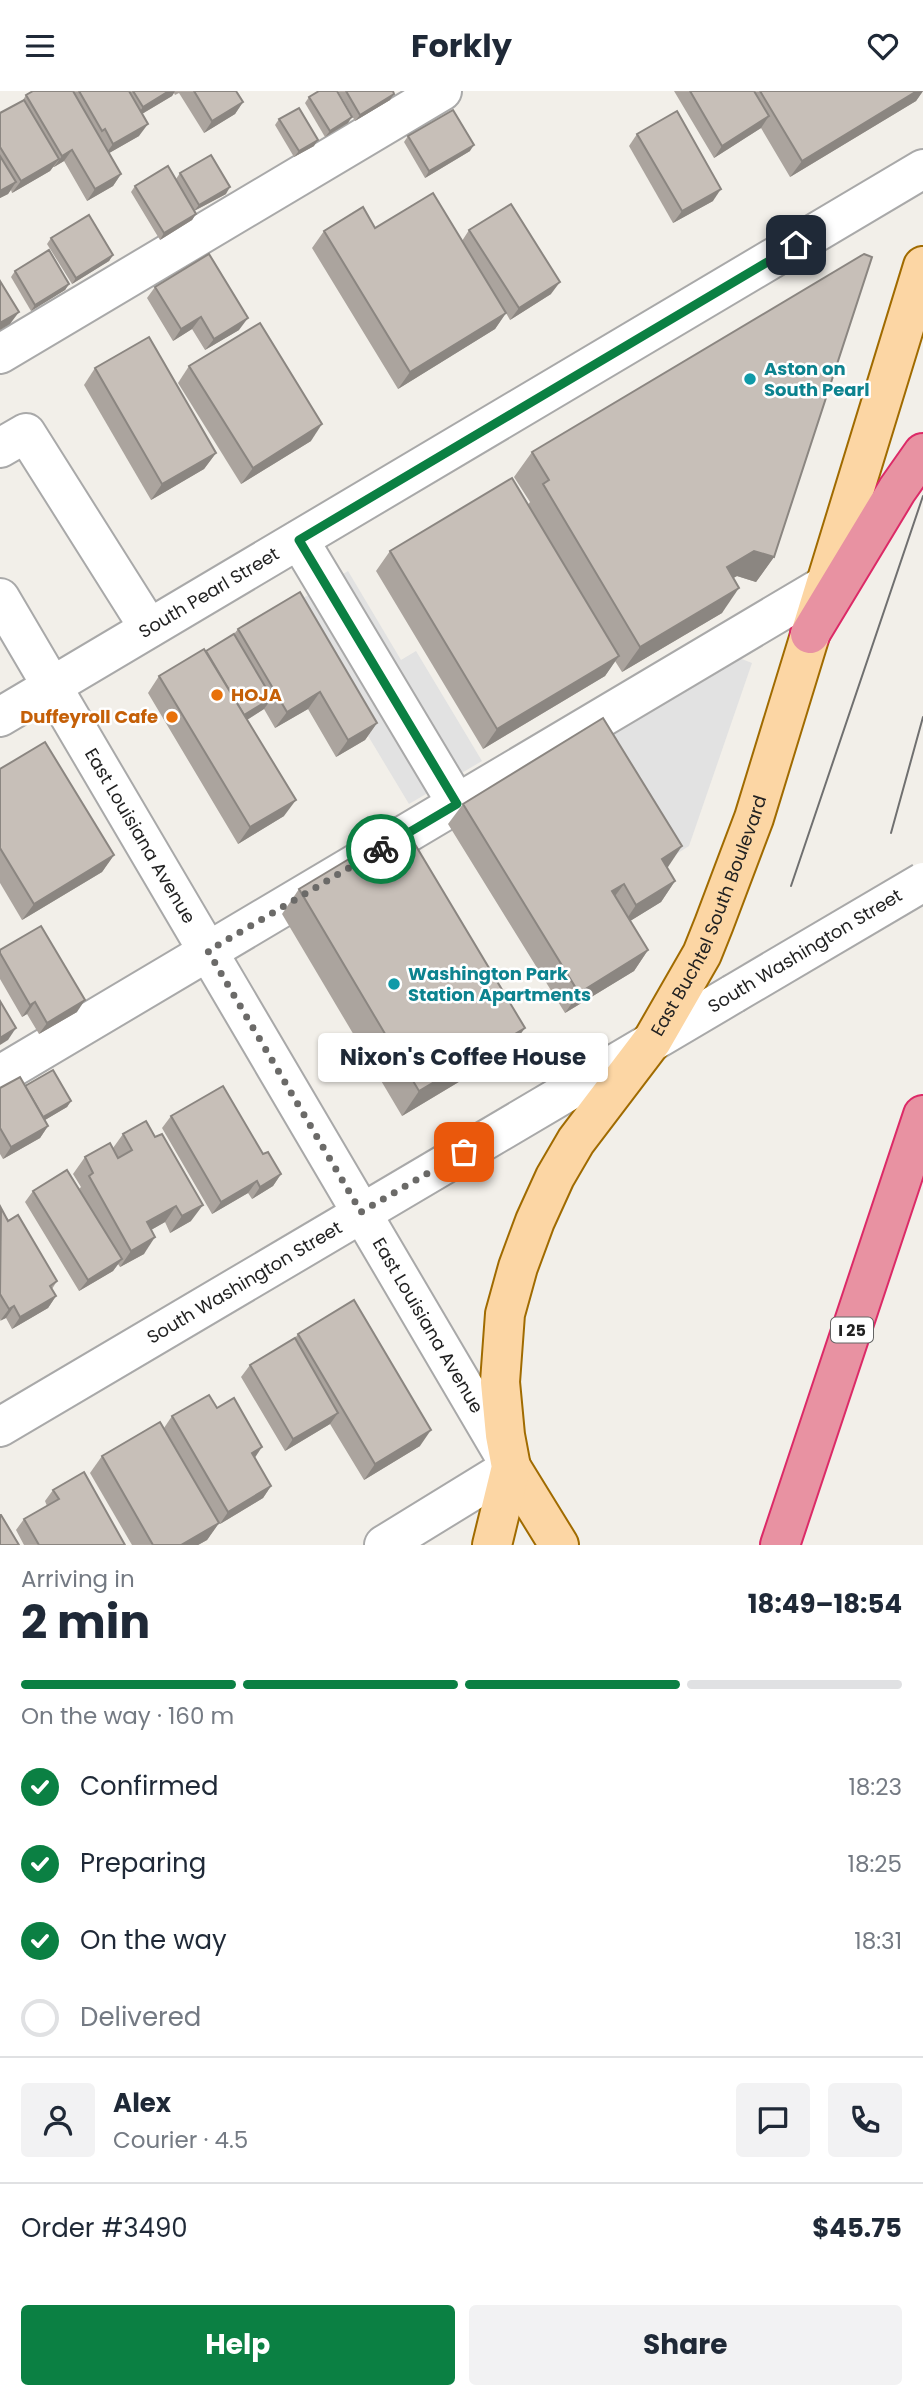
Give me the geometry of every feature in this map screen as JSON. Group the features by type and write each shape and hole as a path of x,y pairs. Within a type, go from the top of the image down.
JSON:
{"highway":[{"path":"810,634 897,490 923,453"},
{"name":"I 25","path":"780,1545 923,1115"}],"main road":[{"name":"East Buchtel South Boulevard","path":"492,1545 512,1467 505,1435 500,1382 505,1314 518,1267 555,1177 576,1141 652,1041 702,954 754,818 923,266"},
{"name":"East Louisiana Avenue","path":"512,1467 559,1545"}],"street":[{"path":"0,354 442,91"},
{"name":"South Pearl Street","path":"0,717 923,169"},
{"path":"0,448 26,433 149,628"},
{"path":"299,540 457,804"},
{"path":"0,1075 825,585"},
{"name":"East Louisiana Avenue","path":"0,598 512,1467"},
{"name":"South Washington Street","path":"0,1427 923,881"},
{"path":"384,1545 512,1467"}],"shaded area":[{"path":"348,571 401,660 416,651 482,761 409,804 290,606"},
{"path":"724,652 752,663 689,846 670,858 596,731"}],"building":[{"path":"33,91 73,91 121,174 95,189 72,150 62,156 26,95"},
{"path":"79,91 129,91 148,124 113,144 105,129 102,131"},
{"path":"133,91 169,91 143,107"},
{"path":"194,91 236,91 243,102 212,121"},
{"path":"319,91 337,91 352,117 330,131 309,97"},
{"path":"346,91 393,91 394,94 360,115"},
{"path":"690,91 754,91 769,116 722,146"},
{"path":"760,91 917,91 802,161"},
{"path":"24,100 59,159 21,181 0,147 0,113"},
{"path":"299,108 318,140 299,151 279,119"},
{"path":"453,110 474,145 429,171 408,136"},
{"path":"677,111 721,189 682,211 637,134"},
{"path":"211,155 230,187 199,205 180,173"},
{"path":"0,156 16,182 0,191"},
{"path":"168,166 196,214 164,233 135,186"},
{"path":"433,193 506,313 410,372 324,231 363,207 375,228"},
{"path":"511,204 560,282 519,308 469,230"},
{"path":"89,215 113,255 76,278 51,238"},
{"path":"49,250 69,284 35,305 15,271"},
{"path":"209,254 248,318 214,339 201,317 181,329 155,287"},
{"name":"Aston on South Pearl","path":"864,254 872,257 774,557 754,551 727,567 739,588 640,647 543,484 549,480 532,452"},
{"path":"0,281 19,312 0,323"},
{"path":"260,323 322,424 253,468 189,366"},
{"path":"149,337 216,453 162,484 95,368"},
{"path":"512,478 619,656 497,729 390,551"},
{"path":"300,592 377,723 348,740 320,692 287,712 238,629"},
{"path":"234,634 272,698 244,715 206,651"},
{"path":"204,649 296,800 250,827 159,676"},
{"path":"603,718 682,846 662,859 675,881 636,905 624,884 612,891 648,950 579,993 463,804"},
{"path":"45,742 114,855 34,904 0,848 0,769"},
{"name":"Washington Park Station Apartments","path":"404,826 525,1028 419,1091 299,889"},
{"path":"41,926 85,1000 47,1023 35,1002 30,1005 0,953 0,950"},
{"path":"0,1001 16,1028 0,1038"},
{"path":"53,1070 71,1101 43,1117 25,1086"},
{"path":"20,1077 48,1126 11,1147 0,1128 0,1088"},
{"path":"223,1086 263,1154 268,1152 281,1174 260,1187 257,1181 221,1202 171,1116"},
{"path":"146,1121 155,1137 162,1134 203,1205 182,1216 176,1206 147,1222 155,1237 131,1251 89,1176 93,1173 85,1157 110,1143 118,1158 132,1150 123,1134"},
{"path":"67,1170 122,1259 88,1280 33,1191"},
{"path":"1,1208 8,1221 18,1215 57,1281 50,1286 56,1296 20,1317 14,1306 9,1309 0,1294"},
{"path":"354,1300 431,1430 375,1464 298,1334"},
{"path":"295,1338 338,1413 293,1439 250,1365"},
{"path":"209,1395 217,1408 234,1398 262,1447 252,1453 271,1486 228,1512 172,1416"},
{"path":"160,1422 219,1523 181,1545 153,1545 102,1456"},
{"path":"84,1472 125,1545 39,1545 24,1519 59,1499 53,1490"},
{"path":"1,1515 19,1545 0,1545"}],"tram line":[{"path":"791,886 923,496"},
{"path":"891,833 923,717"}],"way so far":[{"path":"381,849 208,951 361,1212 464,1152"}],"place":[{"name":"Aston on South Pearl","path":"750,379"},
{"name":"HOJA","path":"217,695"},
{"name":"Duffeyroll Cafe","path":"172,717"},
{"name":"Washington Park Station Apartments","path":"394,984"},
{"name":"Nixon's Coffee House","path":"464,1152"}],"route":[{"path":"381,849 457,804 299,540 796,245"}]}
